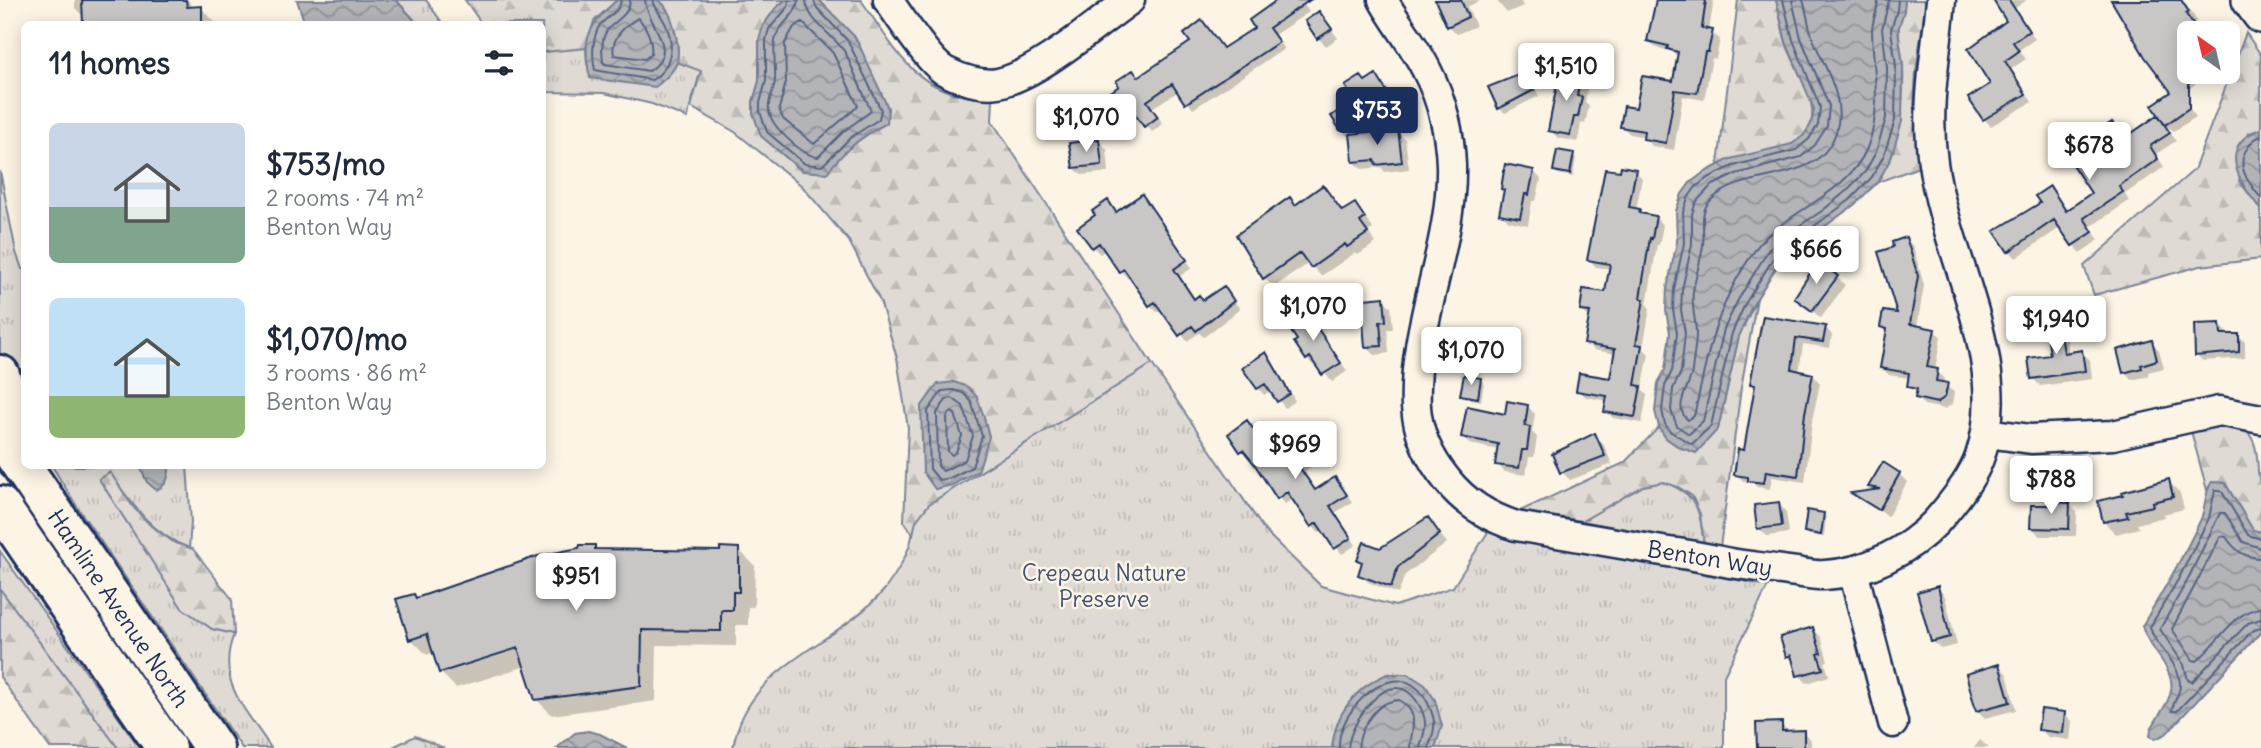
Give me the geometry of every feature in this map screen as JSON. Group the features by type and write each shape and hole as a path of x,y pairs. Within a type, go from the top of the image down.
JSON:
{"highway":[{"path":"0,375 21,440"},
{"name":"Hamline Avenue North","path":"0,434 21,461"},
{"name":"Hamline Avenue North","path":"34,477 214,748"},
{"name":"Hamline Avenue North","path":"0,506 166,748"},
{"path":"0,516 30,550"}],"main road":[{"path":"2250,0 2261,16"}],"street":[{"path":"888,0 912,35 943,71 974,82 995,83 1021,76 1130,0"},
{"name":"Benton Way","path":"1383,0 1428,73 1441,106 1448,137 1451,166 1447,220 1423,339 1416,408 1428,453 1456,492 1495,519 1516,526 1728,562 1823,575 1853,571 1875,563 1921,538 1957,496 1979,460 1987,433 1990,414 1984,355 1942,209 1928,127 1941,0"},
{"path":"1987,433 2031,439 2113,435 2219,411 2261,419"},
{"path":"1853,571 1892,723"}],"green space":[{"path":"396,0 426,0 441,21 415,21"},
{"path":"465,0 617,0 594,21 586,48 546,52 546,21 480,21"},
{"path":"656,0 785,0 763,26 759,40 759,81 753,102 761,136 802,171 840,155 867,134 888,108 854,36 819,0 861,0 900,55 928,82 967,97 993,99 992,121 1152,364 929,504 916,521 913,534 904,521 908,428 897,358 880,301 849,241 802,186 735,132 691,107 701,71 677,62 678,44 662,4","holes":["954,382 963,386 979,404 989,437"]},
{"path":"1738,0 1776,0 1786,43 1809,96 1811,123 1805,135 1792,144 1718,165"},
{"path":"1905,0 1926,0 1914,108 1919,167 1878,182 1891,154 1899,125 1903,65 1899,28"},
{"path":"2246,33 2261,55 2261,129 2249,133 2239,181 2261,209 2261,259 2200,266 2094,295 2084,266 2194,170 2227,84 2240,84 2240,49"},
{"path":"586,48 587,64 667,78 677,62 701,70 687,118 652,104 604,93 546,92 546,52"},
{"path":"0,171 21,266 21,405 0,359"},
{"path":"1757,298 1741,388 1720,547 1704,544 1700,514 1692,496 1663,482 1643,486 1582,521 1520,511 1624,463 1659,427 1666,438 1679,447 1718,429 1739,336"},
{"name":"Crepeau Nature Preserve","path":"1152,364 1265,531 1321,586 1395,606 1453,587 1488,532 1768,586 1724,676 1724,748 733,748 741,719 755,696 774,676 865,609 885,589 907,552 916,521 929,504"},
{"path":"2211,426 2242,430 2253,439 2261,487 2261,532 2253,530 2225,483 2212,482 2207,490 2191,431"},
{"path":"54,469 141,469 147,482 169,469 187,469 191,522 189,548 164,535 144,517 110,473 99,479 182,607 212,629 234,634 229,651 231,681 243,707 271,748 242,748"},
{"path":"110,472 133,507 151,526 175,543 193,549 232,599 234,634 212,629 182,608 99,479"},
{"path":"1663,482 1684,492 1695,505 1704,544 1582,521 1643,486"},
{"path":"0,551 140,748 118,748 0,589"},
{"path":"0,589 118,748 50,748 0,677"},
{"path":"415,736 444,748 391,748"}],"water":[{"path":"297,0 396,0 415,21 304,21"},
{"path":"617,0 657,0 671,18 676,38 677,62 671,73 655,87 590,78 586,53 589,34 599,18"},
{"path":"785,0 819,0 854,36 888,108 887,123 854,144 827,173 802,171 761,136 753,113 759,81 759,40 763,26"},
{"path":"1776,0 1905,0 1898,30 1903,66 1902,121 1891,158 1878,182 1854,205 1782,258 1751,308 1739,336 1718,429 1696,453 1679,447 1666,438 1659,427 1655,411 1658,383 1665,370 1670,333 1666,311 1667,288 1677,242 1676,211 1682,194 1690,183 1703,173 1730,159 1792,144 1804,135 1811,124 1814,109 1786,42"},
{"path":"2261,129 2261,209 2240,177 2235,155 2247,136"},
{"path":"954,382 968,387 977,397 989,437 978,471 952,485 935,489 923,472 921,407 938,384"},
{"path":"141,469 169,469 165,484 160,488 156,490 147,482"},
{"path":"2212,482 2225,483 2253,530 2261,532 2261,632 2166,734 2155,739 2150,736 2151,729 2168,700 2172,685 2166,667 2142,626 2201,519"},
{"path":"1387,674 1408,674 1425,685 1435,700 1442,726 1435,748 1332,748 1337,724 1349,703 1365,687"},
{"path":"588,731 627,748 557,748 575,733"}],"building":[{"path":"82,0 186,0 187,7 202,6 202,21 83,21"},
{"path":"1277,0 1310,0 1269,28 1279,42 1185,104 1172,84 1147,101 1158,117 1144,127 1129,106 1096,129 1084,111 1119,86 1116,81 1133,70 1138,77 1190,42 1184,34 1202,20 1223,48 1254,28 1249,20"},
{"path":"1435,0 1461,0 1468,17 1447,27"},
{"path":"1656,0 1706,0 1702,28 1713,30 1708,52 1705,52 1697,93 1675,90 1666,143 1643,139 1644,131 1620,127 1624,106 1636,108 1642,76 1673,81 1678,52 1667,49 1668,46 1647,41"},
{"path":"1993,0 2009,0 2029,31 2013,42 2019,51 2005,61 2026,94 1983,120 1968,98 1990,84 1968,49 2006,21"},
{"path":"2111,0 2181,0 2189,12 2186,14 2191,21 2177,21 2177,84 2189,84 2189,108 2165,125 2152,105 2171,92 2145,57"},
{"path":"1319,11 1332,29 1317,39 1305,21"},
{"path":"1560,69 1581,73 1577,96 1582,97 1578,117 1574,117 1570,135 1548,131"},
{"path":"1526,72 1534,90 1498,109 1488,87"},
{"path":"1376,74 1391,98 1340,130 1331,116 1354,101 1345,86 1361,76 1365,81"},
{"path":"2158,115 2170,133 2150,146 2158,159 2119,186 2123,192 2084,218 2093,232 2072,246 2054,220 2008,252 1994,231 2040,203 2035,196 2050,186 2066,211 2091,193 2065,154 2112,122 2123,139"},
{"path":"1398,129 1402,162 1376,165 1375,160 1353,162 1350,134"},
{"path":"1099,139 1102,165 1073,168 1069,143"},
{"path":"1557,150 1574,153 1570,174 1553,171"},
{"path":"1505,164 1534,170 1529,195 1525,194 1520,218 1499,214 1504,190 1501,189"},
{"path":"1621,166 1636,169 1629,207 1640,209 1639,213 1656,216 1640,298 1644,299 1636,344 1642,345 1635,385 1641,386 1635,417 1604,412 1607,396 1576,391 1579,373 1610,378 1615,349 1584,344 1590,312 1580,311 1583,289 1605,292 1610,264 1587,260 1605,169 1620,171"},
{"path":"1323,185 1342,211 1355,203 1365,218 1360,222 1368,233 1347,247 1345,244 1311,268 1300,253 1263,279 1236,235 1290,197 1295,205"},
{"path":"1142,194 1187,260 1174,269 1194,299 1199,295 1203,300 1224,286 1234,301 1196,331 1192,326 1179,336 1155,302 1149,306 1124,269 1119,272 1099,243 1092,248 1077,228 1095,215 1092,211 1108,200 1116,212"},
{"path":"1906,237 1918,276 1910,324 1935,329 1927,367 1938,369 1936,381 1948,383 1945,397 1937,403 1915,398 1917,389 1907,387 1909,373 1880,368 1887,329 1880,327 1883,311 1897,313 1878,252 1893,247 1892,242"},
{"path":"1818,261 1838,276 1812,311 1794,298"},
{"path":"1384,297 1386,321 1380,322 1382,346 1365,347 1363,323 1356,324 1354,300"},
{"path":"1306,311 1341,363 1322,375 1310,357 1306,360 1286,324"},
{"path":"1763,316 1826,326 1823,342 1796,338 1792,369 1813,374 1805,413 1798,476 1766,471 1764,483 1748,481 1748,477 1734,475 1738,449 1744,450 1755,385 1750,384"},
{"path":"2058,317 2064,353 2082,350 2085,371 2031,379 2028,358 2050,355 2045,319"},
{"path":"2220,323 2221,334 2239,334 2239,352 2195,356 2194,324"},
{"path":"2152,340 2157,360 2141,365 2142,368 2123,373 2117,350"},
{"path":"1266,352 1290,394 1277,402 1265,384 1257,389 1242,368"},
{"path":"1464,375 1481,378 1478,398 1460,395"},
{"path":"1507,401 1528,405 1525,426 1530,427 1527,450 1522,450 1519,468 1495,465 1498,444 1461,437 1467,406 1505,414"},
{"path":"1247,420 1275,460 1310,436 1320,450 1298,465 1315,490 1335,477 1347,495 1330,506 1351,538 1334,549 1317,523 1311,527 1287,492 1277,499 1255,465 1243,450 1240,452 1228,434"},
{"path":"1595,433 1605,456 1560,473 1552,454"},
{"path":"1883,462 1900,473 1879,510 1851,493 1881,489 1868,487"},
{"path":"2169,479 2173,497 2152,502 2153,506 2126,512 2128,517 2103,522 2098,501"},
{"path":"1779,502 1782,526 1757,529 1754,505"},
{"path":"2052,502 2070,503 2069,529 2030,528 2031,505 2052,505"},
{"path":"1807,510 1824,513 1821,535 1804,532"},
{"path":"1428,517 1440,534 1398,567 1391,587 1358,575 1362,562 1357,560 1364,542 1380,548"},
{"path":"580,545 595,545 595,549 720,551 720,547 739,548 739,592 733,592 733,610 721,610 721,631 642,630 641,686 535,700 518,648 439,673 427,634 409,640 396,599 414,594 416,598 538,556 579,548"},
{"path":"1938,586 1950,637 1931,642 1917,592"},
{"path":"1813,627 1823,669 1797,676 1791,655 1786,657 1780,637"},
{"path":"1999,664 2010,702 1976,711 1966,674"},
{"path":"2041,709 2065,712 2063,733 2038,730"},
{"path":"1782,722 1782,731 1804,730 1804,748 1757,748 1756,723"}]}
